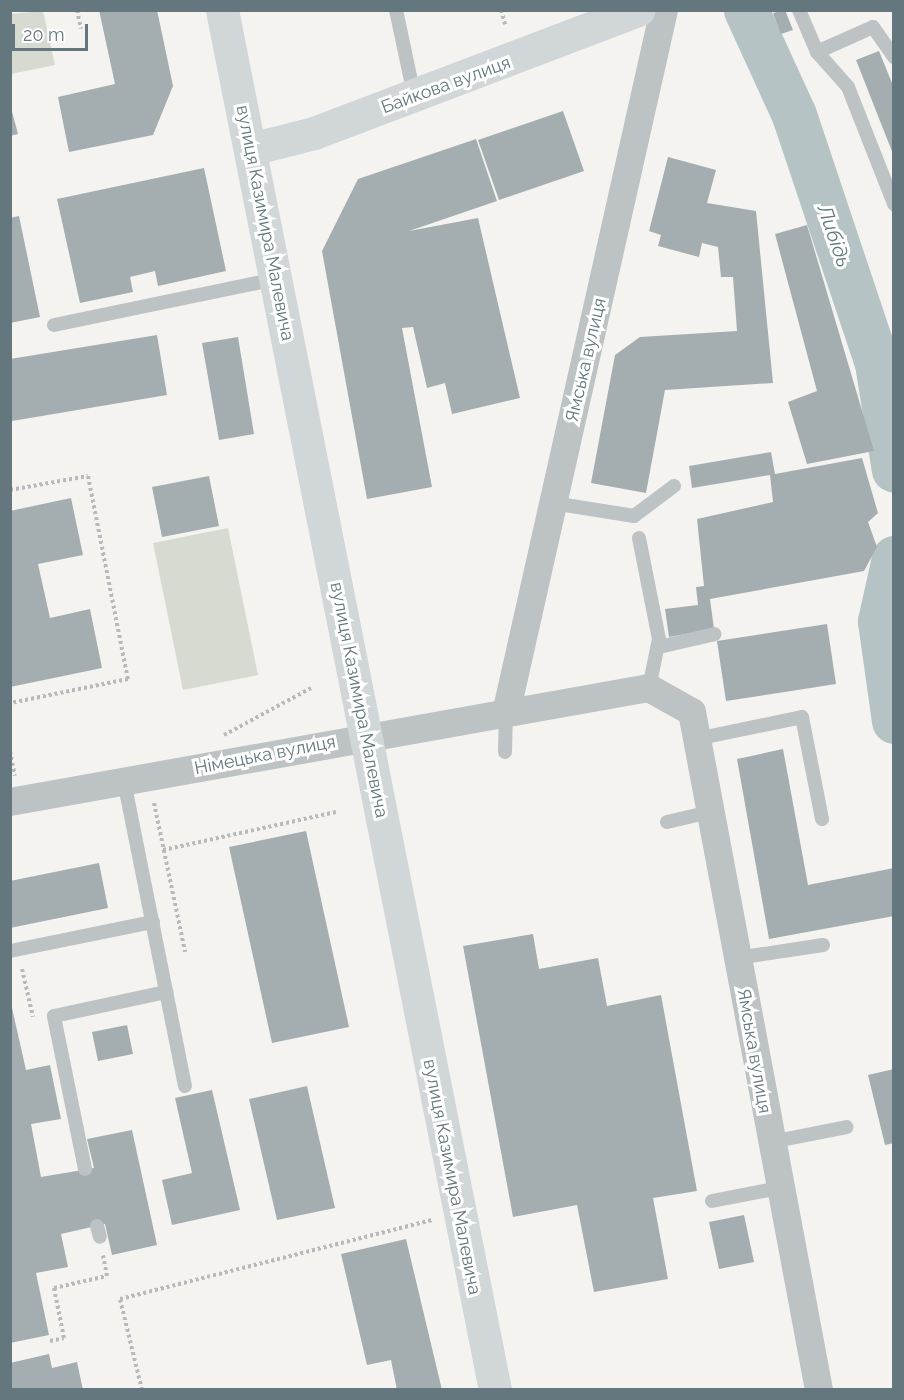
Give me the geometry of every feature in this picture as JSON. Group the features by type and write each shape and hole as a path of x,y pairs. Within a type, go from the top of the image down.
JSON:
{"main road":[{"name":"вулиця Казимира Малевича","path":"222,10 495,1389"},
{"name":"Байкова вулиця","path":"251,149 314,133 638,10"}],"street":[{"name":"Ямська вулиця","path":"507,709 664,10"},
{"name":"Німецька вулиця","path":"10,802 507,709 649,688"},
{"path":"649,688 694,726"},
{"name":"Ямська вулиця","path":"694,726 779,1188 819,1389"}],"lane":[{"path":"396,10 414,95"},
{"path":"799,10 817,52 848,87 894,204"},
{"path":"817,52 873,27 894,57"},
{"path":"54,325 276,279"},
{"path":"554,503 634,516 674,486"},
{"path":"639,538 659,647 649,688"},
{"path":"659,647 715,634"},
{"path":"505,752 507,709"},
{"path":"694,726 802,717 822,819"},
{"path":"124,781 185,1086"},
{"path":"667,822 710,812"},
{"path":"10,951 153,922"},
{"path":"737,958 823,945"},
{"path":"85,1169 54,1016 166,992"},
{"path":"771,1142 847,1127"},
{"path":"712,1201 779,1188"}],"path":[{"path":"77,10 81,28"},
{"path":"501,10 505,24"},
{"path":"10,490 88,476 128,679 10,703"},
{"path":"219,738 311,688"},
{"path":"153,801 185,952"},
{"path":"164,850 336,812"},
{"path":"16,966 22,969 34,1020 54,1016"},
{"path":"142,1389 120,1299 459,1212"},
{"path":"50,1341 64,1338 54,1288 107,1276 98,1231"}],"shaded area":[{"path":"43,11 55,65 11,74 11,14"},
{"path":"228,528 258,675 183,690 153,543"}],"building":[{"path":"99,10 157,10 173,86 153,135 69,152 58,97 115,84"},
{"path":"785,10 793,30 781,34 773,13"},
{"path":"879,51 894,88 893,154 856,60"},
{"path":"10,104 18,134 10,136"},
{"path":"563,111 584,171 499,200 478,140"},
{"path":"476,139 497,201 409,231 478,218 520,398 452,414 445,383 427,388 413,327 402,328 432,487 367,499 322,251 358,179"},
{"path":"668,157 716,170 707,203 756,211 773,383 665,390 646,493 591,483 615,355 640,337 737,331 733,277 721,277 718,247 702,243 699,257 658,246 661,235 649,231"},
{"path":"204,168 226,271 158,286 155,271 130,277 133,292 80,303 57,199"},
{"path":"19,216 40,317 10,323 10,218"},
{"path":"807,225 874,451 807,464 788,402 817,391 775,234"},
{"path":"157,335 167,395 12,421 10,359"},
{"path":"238,337 254,434 219,440 202,343"},
{"path":"771,452 775,474 862,458 878,513 868,522 877,547 864,571 710,599 714,629 669,637 665,609 698,605 696,587 704,586 697,519 773,502 770,475 692,488 689,466"},
{"path":"209,476 219,526 162,537 152,487"},
{"path":"71,498 83,555 38,564 50,618 90,609 102,668 10,687 10,511"},
{"path":"827,624 836,684 726,701 717,641"},
{"path":"783,749 808,885 894,868 894,916 769,939 737,759"},
{"path":"306,831 349,1027 272,1043 229,847"},
{"path":"99,863 108,908 10,928 10,881"},
{"path":"533,934 539,969 598,958 607,1006 661,995 697,1191 653,1198 668,1279 594,1292 577,1205 513,1217 463,946"},
{"path":"10,999 26,1070 50,1065 61,1119 31,1124 41,1177 94,1168 87,1139 132,1130 157,1245 112,1255 105,1224 61,1234 68,1267 36,1273 49,1335 10,1343"},
{"path":"127,1025 133,1054 98,1061 92,1032"},
{"path":"894,1069 894,1143 885,1145 868,1075"},
{"path":"307,1086 335,1208 277,1220 249,1099"},
{"path":"212,1090 240,1210 172,1225 162,1180 192,1173 175,1098"},
{"path":"744,1215 754,1262 719,1269 709,1222"},
{"path":"406,1239 442,1390 397,1390 391,1360 367,1365 341,1254"},
{"path":"49,1354 52,1368 77,1362 83,1390 10,1390 10,1363"}],"waterway":[{"name":"Либідь","path":"746,10 794,115 877,363 894,470"},
{"name":"Либідь","path":"894,558 880,621 894,721"}]}
